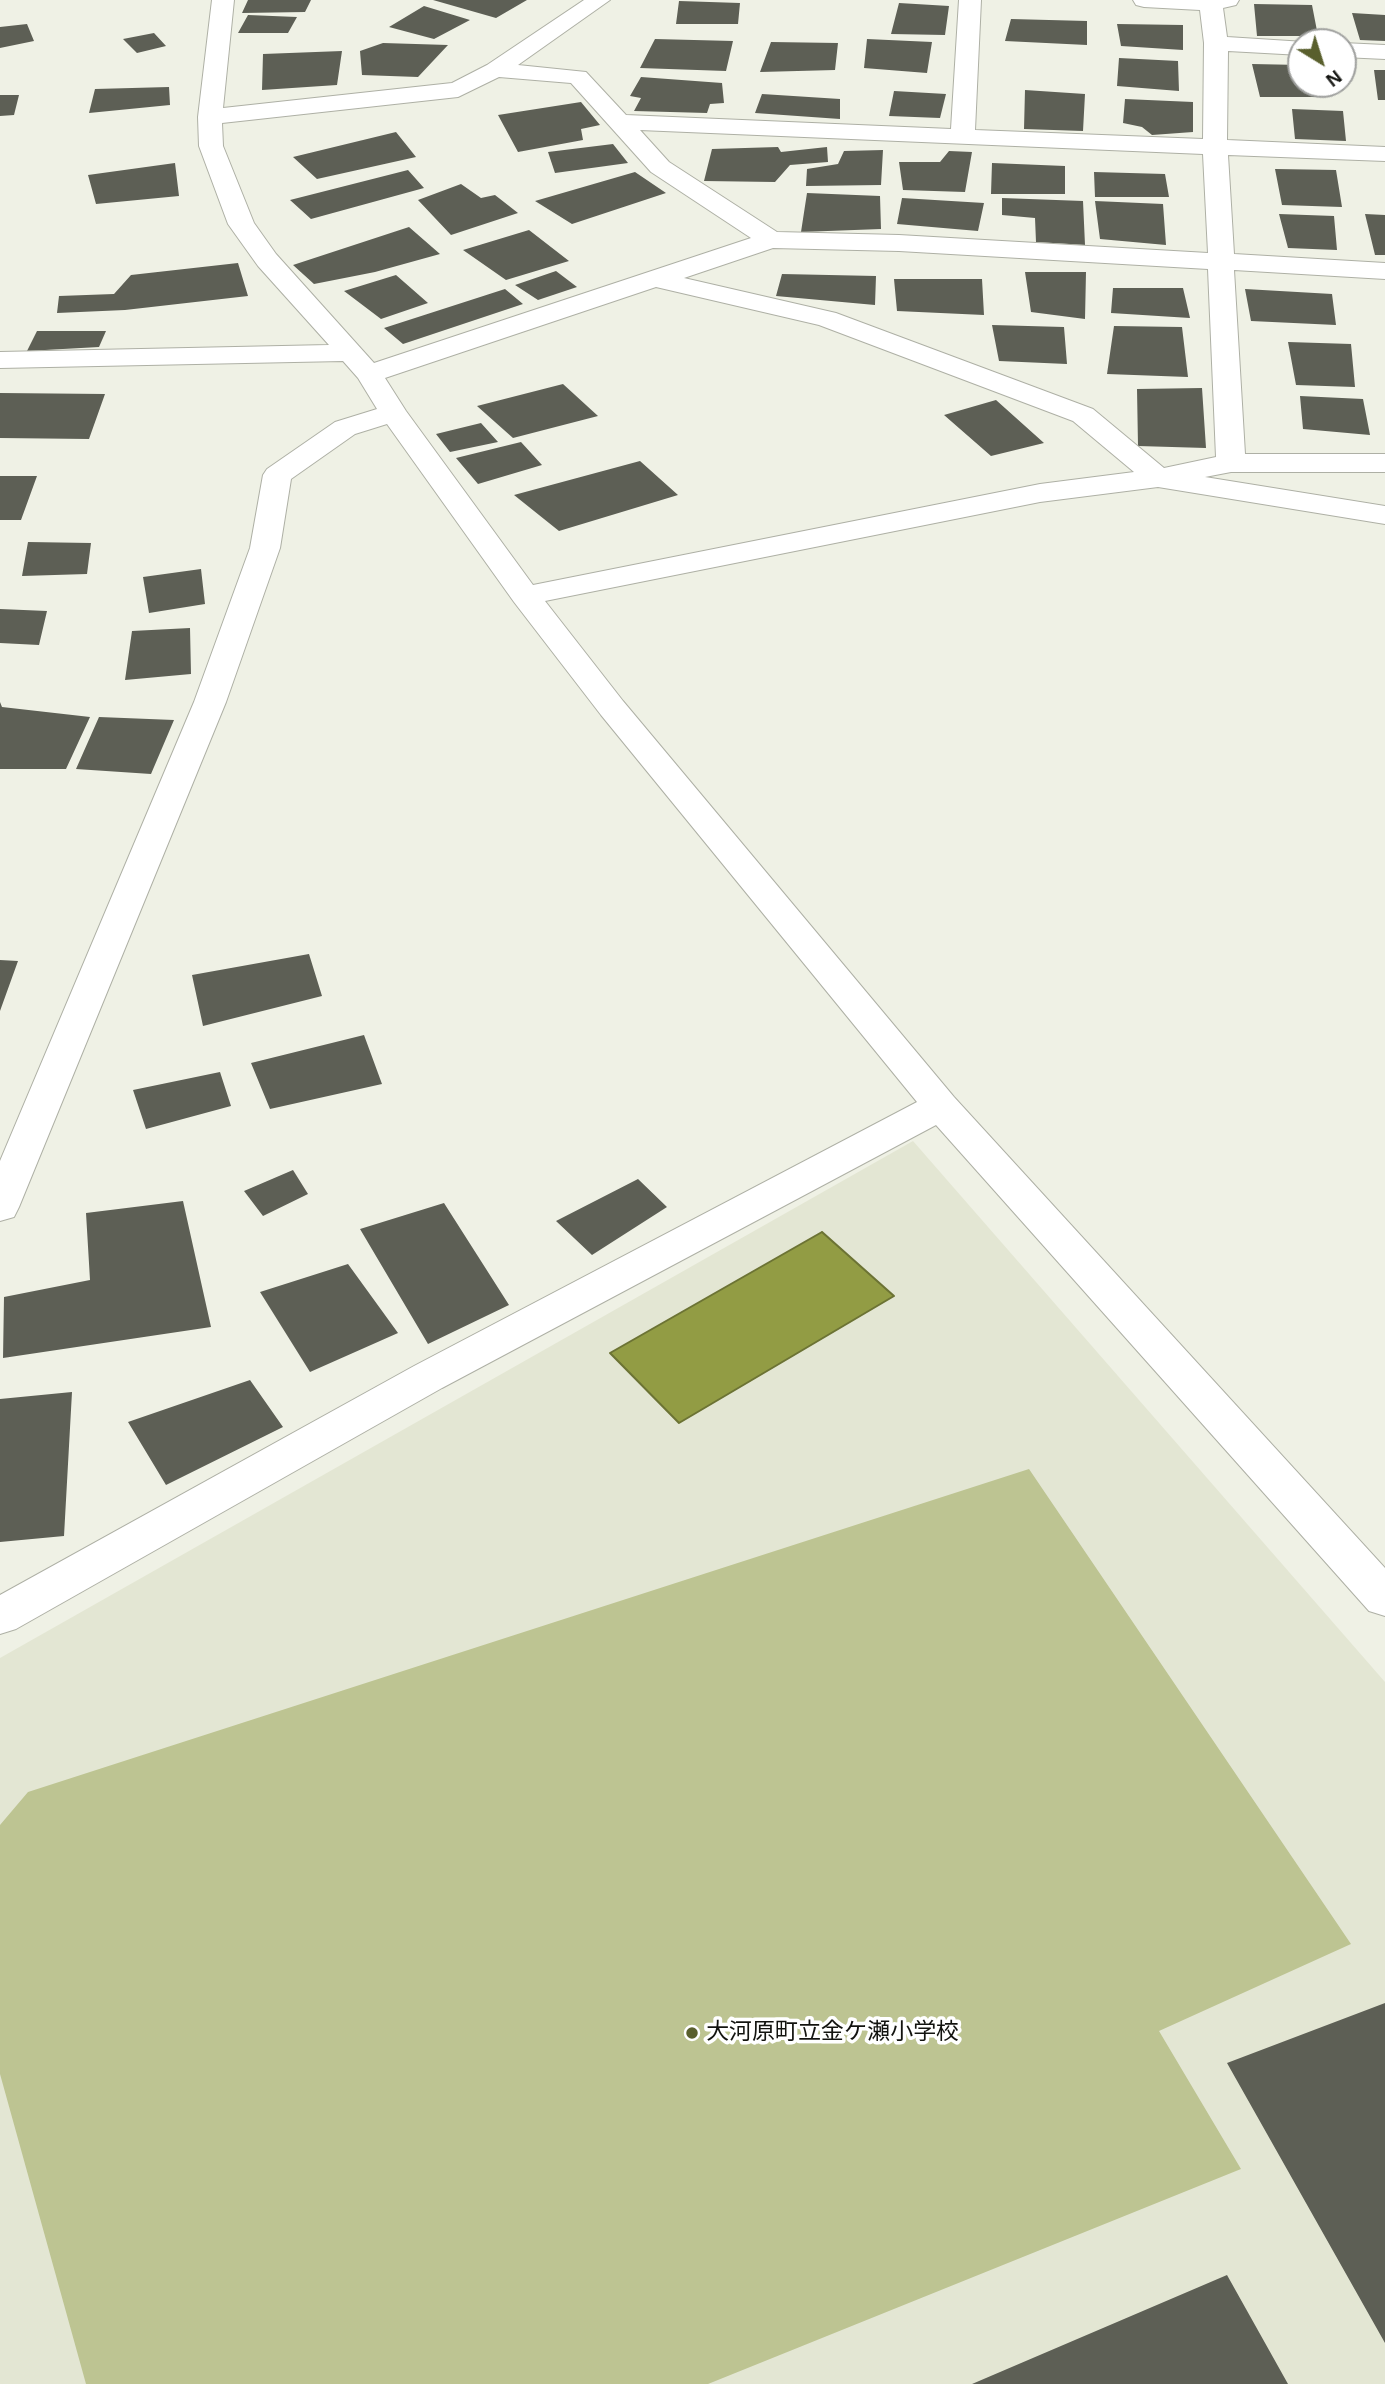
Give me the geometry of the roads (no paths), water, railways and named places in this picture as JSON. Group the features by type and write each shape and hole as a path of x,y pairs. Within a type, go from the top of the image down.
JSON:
{"street":[{"path":"223,0 210,117 211,146 241,224 267,260 360,363 525,596 612,708 941,1106 1385,1598"},
{"path":"210,117 458,90 495,69 599,0"},
{"path":"963,136 970,0"},
{"path":"1144,0 1220,2 1216,43 1216,147 1231,463"},
{"path":"1216,43 1287,47"},
{"path":"1357,51 1385,52"},
{"path":"495,69 578,77 660,167 771,240"},
{"path":"619,122 1385,154"},
{"path":"0,360 360,363 654,279 771,240 899,243 1385,271"},
{"path":"654,279 827,319 1083,415 1158,478 1385,514"},
{"path":"0,1207 210,702 265,548 277,475 345,428 393,413"},
{"path":"525,596 1040,493 1158,478 1231,463 1385,463"},
{"path":"0,1616 428,1377 941,1106"}],"place":[{"name":"大河原町立金ケ瀬小学校","path":"692,2033"}]}
